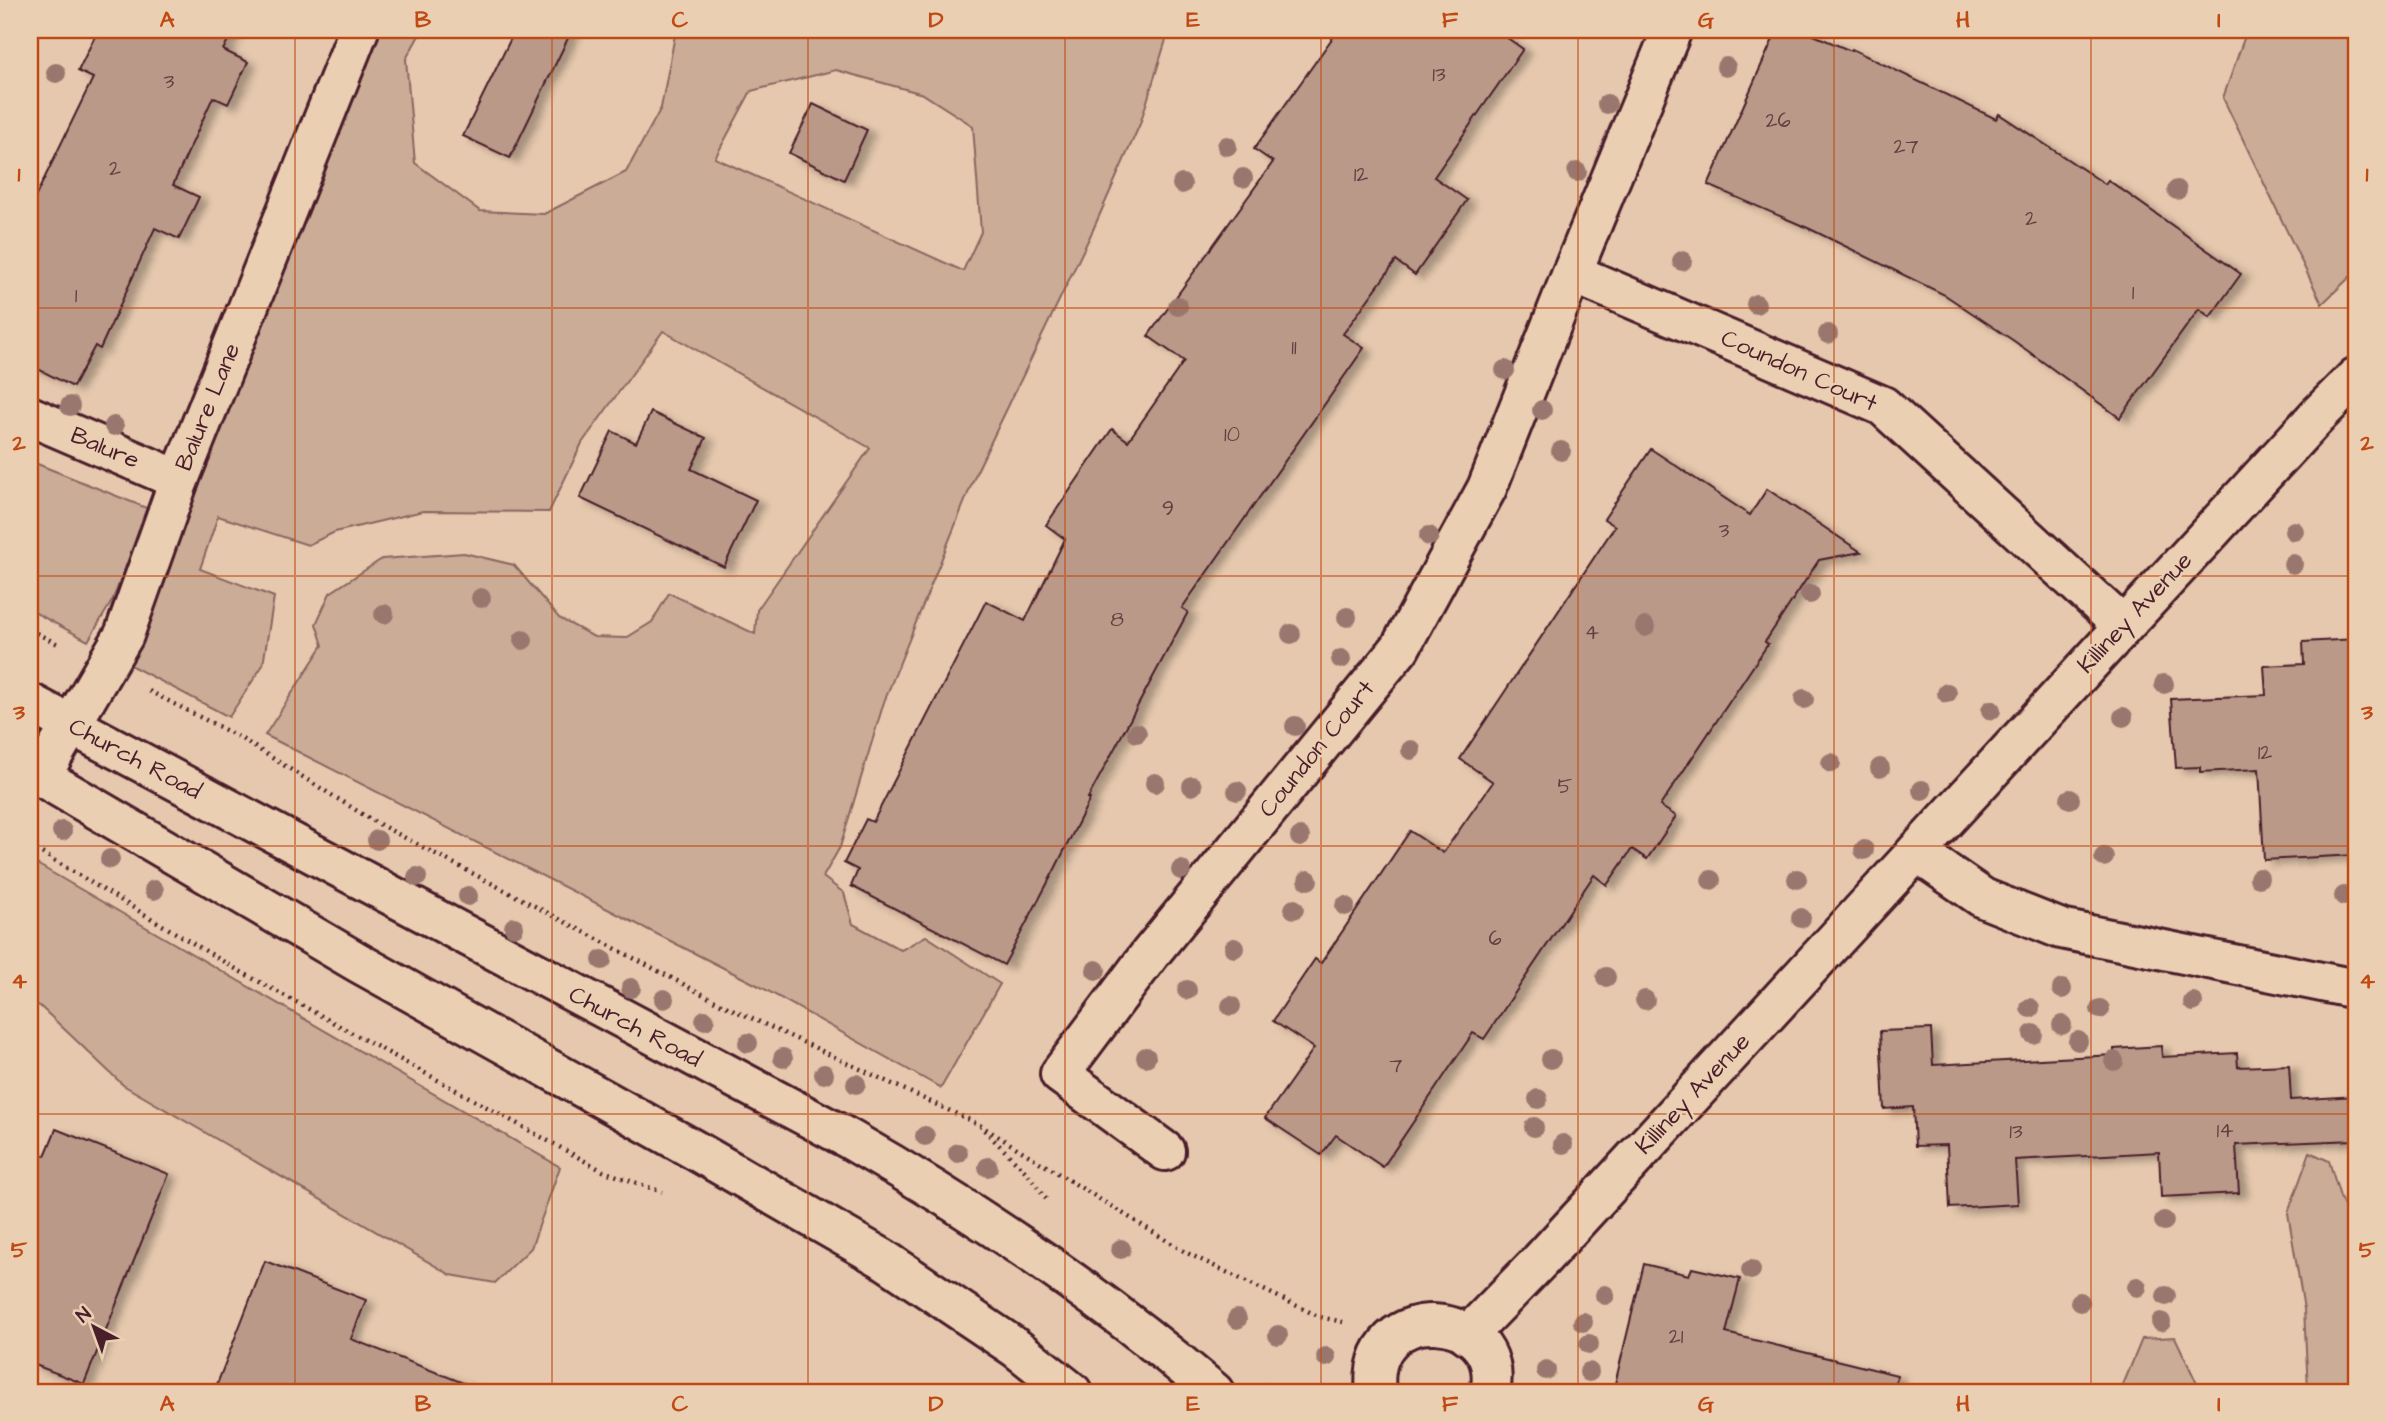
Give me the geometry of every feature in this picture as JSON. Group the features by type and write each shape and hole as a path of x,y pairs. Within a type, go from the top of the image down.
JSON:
{"street":[{"name":"Balure Lane","path":"35,773 71,725 124,635 179,480 359,30"},
{"name":"Coundon Court","path":"1165,1151 1060,1074 1150,954 1400,648 1487,488 1672,30"},
{"name":"Coundon Court","path":"1572,273 1883,406 2123,626"},
{"name":"Killiney Avenue","path":"1468,1335 1540,1261 2123,626 2356,377"},
{"name":"Balure","path":"30,416 179,480"},
{"name":"Church Road","path":"30,703 849,1139 934,1187 1071,1281 1169,1354 1214,1392"},
{"path":"35,773 359,963 882,1258 1016,1348 1072,1392"},
{"path":"1916,852 1983,898 2061,929 2356,989"},
{"path":"1376,1392 1374,1380 1377,1362 1386,1345 1400,1333 1417,1325 1434,1322 1452,1326 1468,1335 1481,1348 1489,1365 1492,1383 1490,1392"}],"path":[{"path":"30,630 237,736 375,822 719,1003 978,1124 1186,1253 1320,1318 1400,1333"},
{"path":"30,846 236,969 603,1171"},
{"path":"978,1124 1028,1174 1050,1205"}],"shaded area":[{"path":"375,30 422,30 406,59 415,163 480,211 544,214 626,172 661,108 676,30 1169,30 1140,124 1092,232 977,471 884,702 840,847 823,877 844,893 853,924 901,950 926,936 1000,984 941,1088 759,986 265,735 323,645 316,624 330,593 382,559 464,553 514,565 559,618 594,637 626,638 652,622 669,593 755,634 757,610 870,448 663,331 582,443 549,512 423,511 335,532 308,545 218,516 200,569 274,597 263,665 229,717 126,663 180,535","holes":["836,70 923,94 973,126 981,232 963,271 715,158 751,91"]},
{"path":"2247,30 2356,30 2356,271 2322,304 2223,98"},
{"path":"30,461 149,509 112,601 88,641 30,610"},
{"path":"30,860 560,1167 531,1248 495,1283 451,1275 123,1085 41,1007 30,1000"},
{"path":"2310,1152 2329,1161 2341,1200 2356,1231 2356,1392 2302,1392 2308,1390 2304,1309 2288,1213"},
{"path":"2175,1337 2201,1392 2120,1392 2142,1339"}],"building":[{"path":"98,30 233,30 223,50 248,62 228,104 213,97 173,185 199,197 179,239 155,228 100,349 95,346 73,387 30,365 30,208 93,78 78,71"},
{"path":"515,30 572,30 510,158 463,136"},
{"path":"1338,30 1496,30 1523,49 1434,177 1467,200 1415,275 1396,261 1343,334 1364,348 1182,608 1188,612 1088,798 1090,799 1055,869 1004,965 851,886 858,870 844,863 866,819 873,822 986,601 1025,621 1065,539 1046,525 1112,429 1128,441 1184,361 1148,336 1273,162 1254,149"},
{"path":"1777,30 1802,30 1851,51 1852,49 1996,119 1999,114 2105,184 2108,180 2241,274 2210,317 2199,309 2120,418 1945,295 1810,229 1708,185"},
{"path":"813,104 867,130 844,180 789,153"},
{"path":"651,412 706,438 691,469 756,500 724,567 580,498 612,431 636,443"},
{"path":"1651,449 1750,515 1767,489 1861,552 1819,560 1765,642 1768,644 1660,806 1676,816 1647,859 1632,849 1607,885 1594,875 1484,1039 1473,1033 1383,1167 1336,1135 1321,1155 1265,1118 1314,1048 1273,1021 1315,959 1321,963 1410,831 1443,853 1493,782 1460,759 1615,526 1604,519"},
{"path":"2356,639 2356,855 2264,860 2259,769 2200,772 2200,767 2176,768 2171,699 2266,695 2264,666 2304,664 2303,642"},
{"path":"1931,1029 1933,1065 2114,1055 2114,1049 2161,1046 2162,1057 2237,1053 2238,1067 2289,1065 2291,1100 2356,1096 2356,1140 2236,1145 2239,1193 2161,1197 2159,1152 2015,1160 2018,1204 1950,1208 1947,1145 1915,1146 1913,1107 1884,1109 1880,1031"},
{"path":"56,1129 169,1174 84,1384 30,1363 30,1150 45,1156"},
{"path":"265,1261 366,1300 351,1339 479,1389 478,1392 214,1392"},
{"path":"1644,1264 1689,1275 1692,1268 1740,1279 1726,1333 1897,1375 1895,1392 1613,1392"}]}
